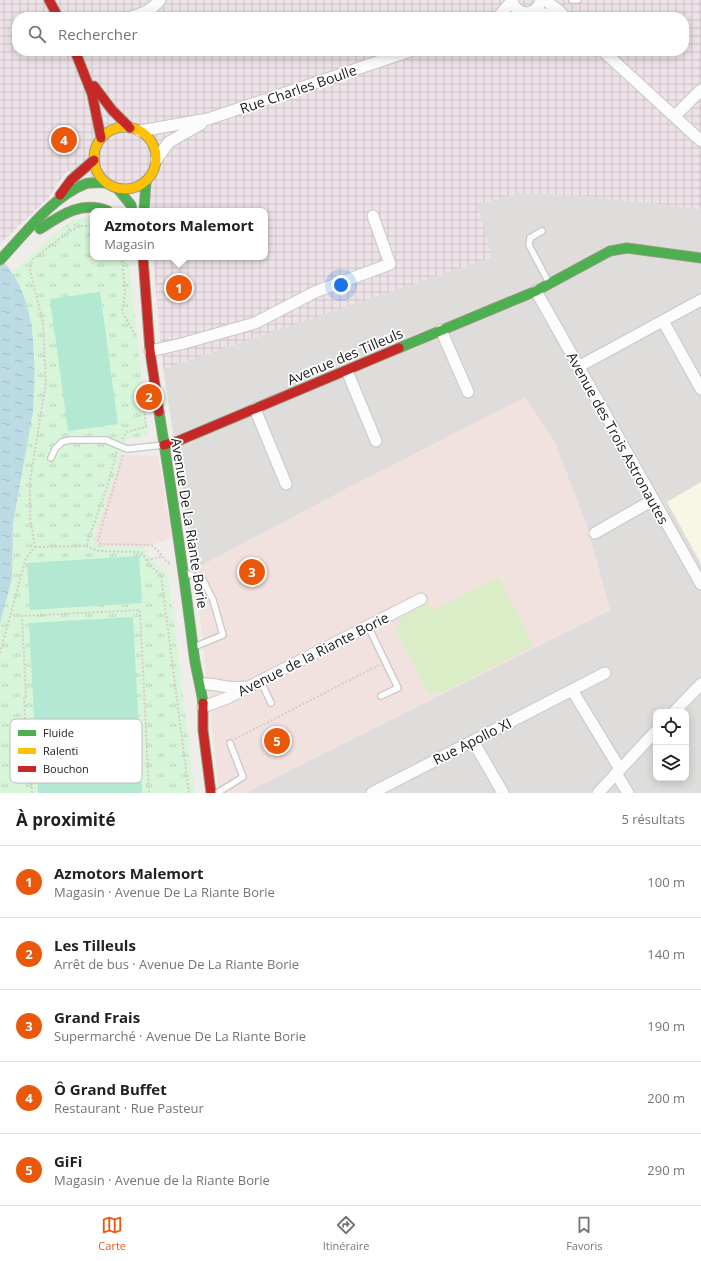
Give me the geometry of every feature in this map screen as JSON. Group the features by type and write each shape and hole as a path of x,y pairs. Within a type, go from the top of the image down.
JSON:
{"street":[{"path":"49,0 55,12"},
{"path":"145,12 155,7 160,0"},
{"path":"502,12 512,0 516,9 522,12"},
{"path":"532,12 540,5 541,0"},
{"path":"544,0 560,12"},
{"path":"77,56 88,79 99,115 101,138"},
{"name":"Rue Charles Boulle","path":"135,130 208,119 395,56"},
{"path":"609,56 701,141"},
{"path":"0,260 55,204 72,190 85,184 106,183 117,188 128,189 138,187 146,181 153,172 156,160 152,144 112,110 88,79"},
{"path":"675,116 701,90"},
{"name":"Rue Charles Boulle","path":"156,160 169,142 208,119"},
{"path":"106,183 96,168 94,160 96,148 101,138 120,128 135,130"},
{"path":"55,204 65,186 78,172 94,160"},
{"path":"144,208 146,181"},
{"path":"117,188 131,205 132,208"},
{"path":"13,247 60,215 76,208 89,206 97,208"},
{"path":"150,350 181,344 255,323 315,292 390,264 374,216"},
{"name":"Avenue des Tilleuls","path":"164,445 178,442 536,291 610,251 627,248 701,258"},
{"name":"Avenue De La Riante Borie","path":"143,260 150,350 194,647 201,684 203,730 211,793"},
{"path":"135,274 148,328"},
{"name":"Avenue des Trois Astronautes","path":"536,291 701,584"},
{"path":"578,367 701,300"},
{"path":"663,321 701,389"},
{"path":"442,330 468,392"},
{"path":"347,371 376,441"},
{"path":"255,409 286,484"},
{"path":"594,533 653,500"},
{"name":"Avenue de la Riante Borie","path":"203,706 214,704 421,599"},
{"name":"Rue Apollo XI","path":"379,792 473,740 604,673"},
{"path":"201,684 230,688 248,686"},
{"path":"677,709 701,684"},
{"path":"572,690 618,771 628,793"},
{"path":"598,793 653,734"},
{"path":"473,740 503,793"}],"lane":[{"path":"572,0 578,0"},
{"path":"542,231 530,238 529,245 549,283"},
{"path":"51,458 54,449 62,442 70,440 106,440 127,449 164,445"},
{"path":"184,572 203,580 213,600 224,635 194,647"},
{"path":"368,626 398,688 381,696"},
{"path":"260,680 271,703"},
{"path":"217,793 244,777 230,743"}],"path":[{"path":"60,215 70,231"},
{"path":"0,653 26,558 35,547 30,518 30,481 46,382 43,322 38,295 30,271 32,260 70,231 81,226 90,226"},
{"path":"122,260 125,292 122,310 135,334 136,341"},
{"path":"86,546 106,490 118,446 127,432 146,427 142,388"},
{"path":"127,449 123,456 98,540 101,544 151,545 157,548 161,557 173,566"},
{"path":"35,547 86,546 99,551 138,552 143,554 150,565 161,575 189,793"},
{"path":"147,560 161,557"},
{"path":"25,719 24,697 26,697 22,616 140,610 149,793"},
{"path":"230,743 238,736 385,662"},
{"path":"31,783 32,793"}],"shaded area":[{"path":"0,0 701,0 701,209 584,196 518,193 477,205 492,257 163,369 153,260 268,260 268,208 151,208 149,193 67,171 48,198 0,244"},
{"path":"518,193 584,196 701,209 701,793 226,793 262,784 610,610 586,523 554,441 365,479 195,569 163,369 491,257 477,205"},
{"path":"525,397 554,440 586,523 610,610 245,793 219,793 195,569 365,479"},
{"path":"122,455 158,456 172,538 143,548 100,546 93,541"},
{"path":"701,482 701,564 667,502"}],"green space":[{"path":"90,218 90,260 128,260 148,435 127,439 93,541 100,546 143,548 154,563 168,574 195,793 0,793 0,623 12,579 13,523 33,412 33,362 20,288 11,273 70,221"},
{"path":"100,292 118,424 68,431 50,299"},
{"path":"139,556 142,603 30,610 27,563"},
{"path":"499,577 534,646 442,693 438,690 429,695 395,628 401,625 398,619 428,603 432,611"},
{"path":"133,617 138,719 34,719 29,623"},
{"path":"37,783 141,783 142,793 38,793"}],"water":[{"path":"0,256 16,279 26,301 34,349 34,382 33,412 13,523 12,579 0,623"}],"traffic: fast":[{"path":"144,208 146,181"},
{"path":"0,260 39,218 61,198 85,184 106,183"},
{"path":"117,188 131,205 132,208"},
{"path":"40,229 64,214 72,211 89,207 98,208"},
{"path":"399,348 536,291 610,251 627,248 701,258"},
{"path":"159,412 178,534 195,661 203,703"}],"traffic: slow":[{"path":"125,127 137,130 147,136 153,146 156,158 153,170 147,180 137,186 125,189 113,186 103,180 97,170 94,158 97,146 103,136 113,130 125,127"}],"traffic: jam":[{"path":"49,0 55,12"},
{"path":"77,56 92,94 101,138"},
{"path":"94,86 112,110 130,128"},
{"path":"60,195 71,180 94,160"},
{"path":"143,260 150,351 159,412"},
{"path":"164,445 178,441 399,348"},
{"path":"203,703 203,730 211,793"}],"place":[{"name":"Ô Grand Buffet","path":"64,140"},
{"name":"Azmotors Malemort","path":"179,288"},
{"name":"Les Tilleuls","path":"149,397"},
{"name":"Grand Frais","path":"252,572"},
{"name":"GiFi","path":"277,741"}]}
